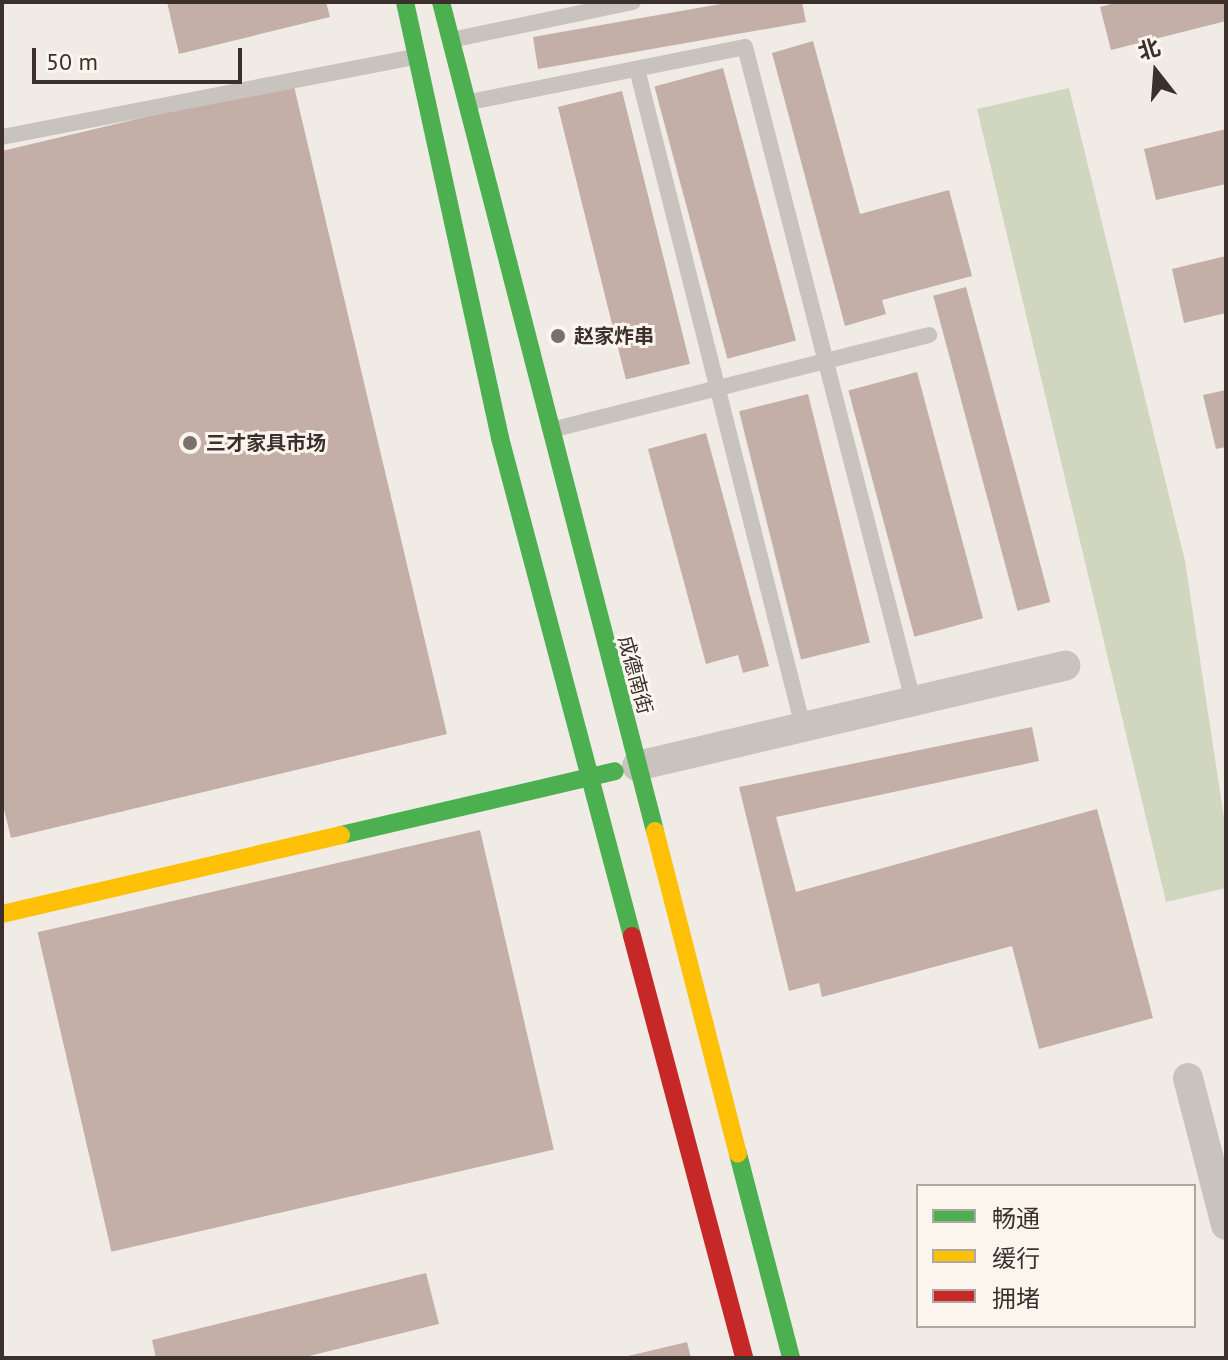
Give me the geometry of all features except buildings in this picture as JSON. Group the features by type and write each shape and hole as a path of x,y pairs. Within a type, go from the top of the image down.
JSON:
{"main road":[{"path":"405,2 500,438 586,778 744,1358"},
{"name":"成德南街","path":"441,2 791,1358"},
{"path":"2,914 637,766"}],"street":[{"path":"637,766 1065,666"},
{"path":"1188,1078 1226,1225"}],"lane":[{"path":"450,40 633,2"},
{"path":"465,103 745,47 830,360 829,396 913,701"},
{"path":"2,137 417,56"},
{"path":"637,69 803,727"},
{"path":"550,430 929,335"}],"green space":[{"path":"1069,88 1185,561 1226,831 1226,888 1166,902 977,109"}],"traffic: fast":[{"path":"405,2 500,438 632,936"},
{"path":"441,2 655,831"},
{"path":"341,835 615,771"},
{"path":"738,1154 791,1358"}],"traffic: slow":[{"path":"655,831 738,1154"},
{"path":"2,914 341,835"}],"traffic: jam":[{"path":"632,936 744,1358"}],"place":[{"name":"赵家炸串","path":"558,336"},
{"name":"三才家具市场","path":"190,443"}]}
